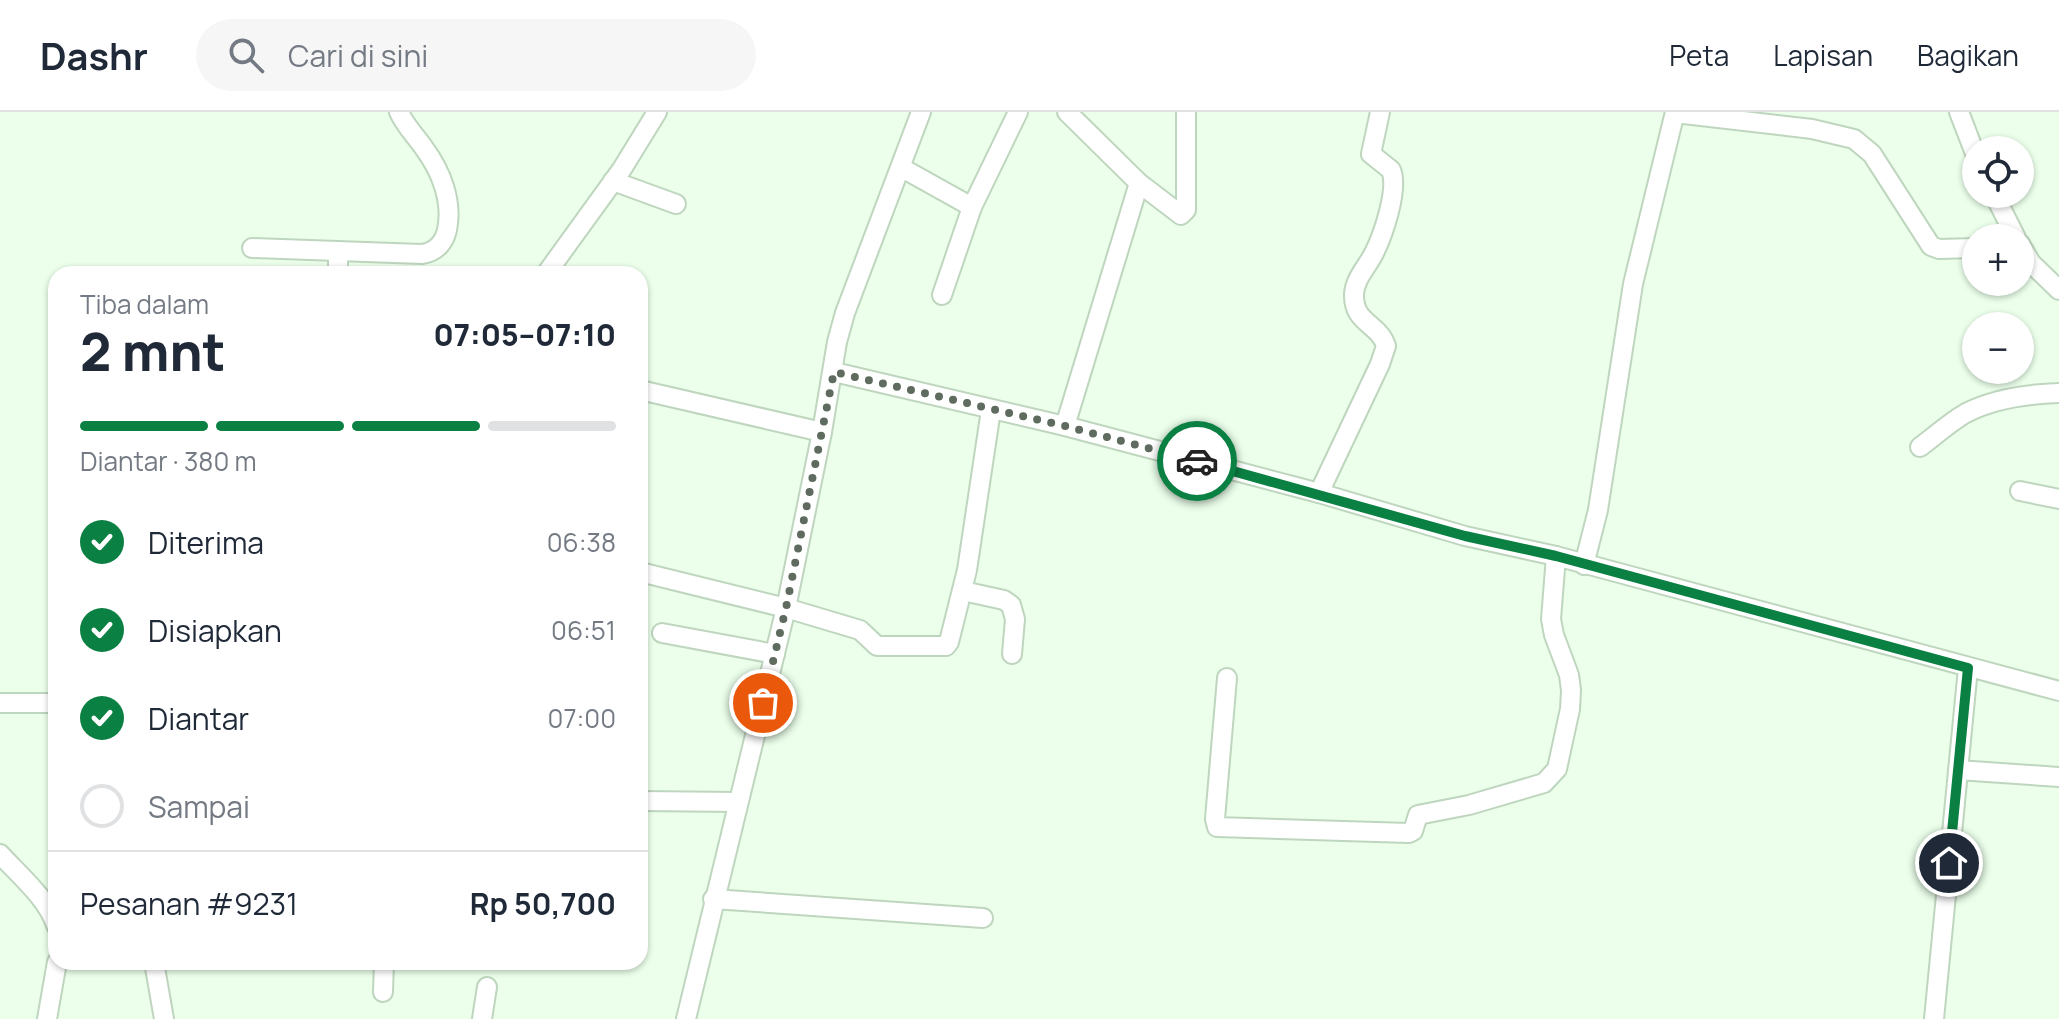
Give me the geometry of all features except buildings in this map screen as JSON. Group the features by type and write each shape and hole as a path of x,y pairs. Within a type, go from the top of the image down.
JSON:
{"street":[{"path":"252,248 432,252 443,241 448,210 442,177 399,112"},
{"path":"552,266 613,181 657,112"},
{"path":"686,1019 786,608 834,372 837,342 845,313 921,112"},
{"path":"942,295 972,207 1018,112"},
{"path":"1067,112 1139,183 1178,214 1185,213 1186,112"},
{"path":"1319,493 1386,346 1381,336 1357,314 1354,294 1359,276 1376,251 1394,189 1391,170 1371,154 1380,112"},
{"path":"1959,112 1968,136"},
{"path":"1584,565 1598,510 1633,284 1675,113 1812,129 1854,139 1872,154 1931,246 1962,248"},
{"path":"902,168 972,207"},
{"path":"613,181 676,204"},
{"path":"1065,426 1139,183"},
{"path":"338,251 338,266"},
{"path":"2034,269 2059,290"},
{"path":"834,372 1065,426 1319,493 1465,536 1556,556 2059,691"},
{"path":"648,392 822,432"},
{"path":"1920,447 1977,409 2017,398 2059,393"},
{"path":"648,574 860,630 877,646 916,644 941,647 949,642 963,591 991,410"},
{"path":"2020,491 2059,499"},
{"path":"1227,678 1215,819 1217,827 1409,833 1413,831 1418,815 1469,805 1544,783 1557,769 1570,709 1569,675 1551,619 1556,556"},
{"path":"963,591 1004,600 1011,605 1015,619 1012,654"},
{"path":"662,633 775,654"},
{"path":"1934,1019 1968,668"},
{"path":"0,703 48,703"},
{"path":"1958,770 2059,777"},
{"path":"648,801 738,802"},
{"path":"0,854 48,912"},
{"path":"713,899 983,918"},
{"path":"47,1019 56,970"},
{"path":"155,970 164,1019"},
{"path":"383,992 384,970"},
{"path":"482,1019 487,987"}],"way so far":[{"path":"763,703 786,608 834,372 1065,426 1197,461"}],"route":[{"path":"1197,461 1465,536 1556,556 1968,668 1949,863"}]}
